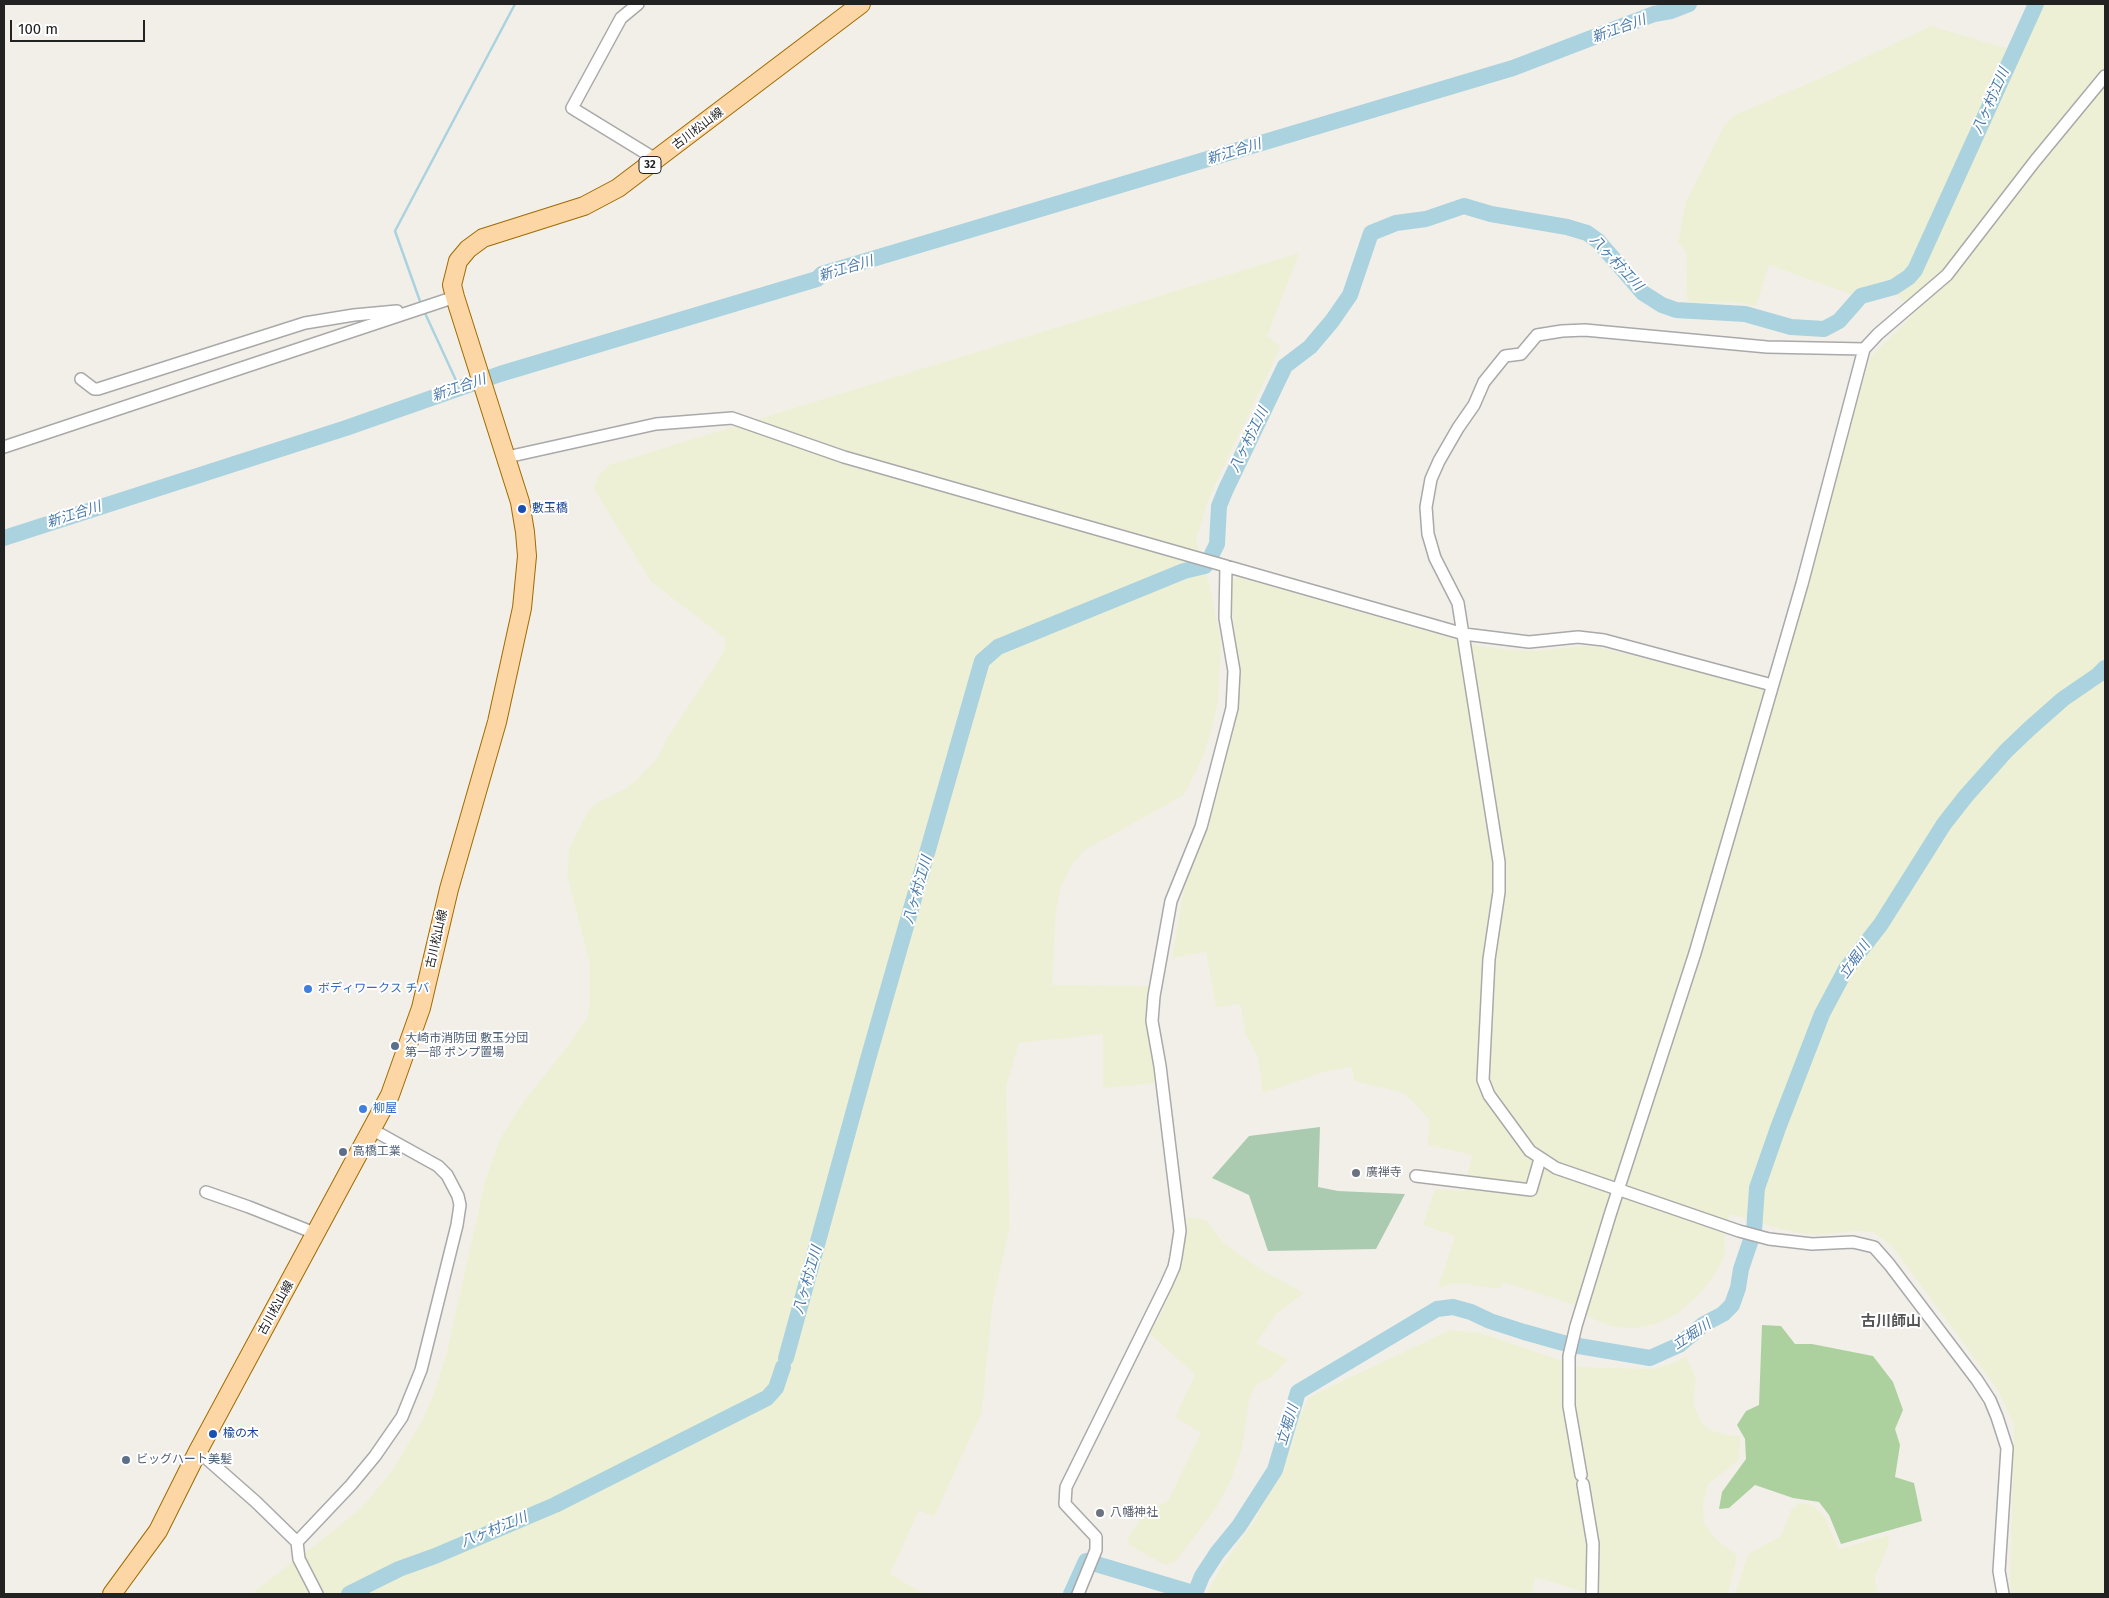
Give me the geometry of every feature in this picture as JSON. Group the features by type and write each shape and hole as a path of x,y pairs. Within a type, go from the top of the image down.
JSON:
{"main road":[{"name":"古川松山線","path":"456,301 452,286 458,261 468,249 483,238 584,206 618,188 658,160 860,4"},
{"name":"32","path":"456,301 507,457"},
{"name":"古川松山線","path":"112,1594 158,1531 198,1451 373,1130 390,1095 421,1008 449,889 497,722 522,608 527,556 525,532 520,502 507,457"}],"street":[{"path":"638,4 621,18 572,108 658,160"},
{"path":"1592,1594 1593,1544 1569,1406 1569,1356 1576,1326 1618,1188 1695,953 1802,584 1864,349 1878,334 1947,275 2035,161 2105,76"},
{"path":"4,447 414,310 456,301"},
{"path":"81,379 94,389 98,389 305,323 354,315 414,310"},
{"path":"1864,349 1767,347 1657,336 1570,331 1537,335 1521,354 1505,356 1484,382 1474,405 1458,428 1439,462 1431,479 1426,507 1428,534 1436,558 1458,603 1499,862 1499,892 1489,959 1483,1080 1490,1095 1530,1152 1556,1168 1739,1231 1769,1239 1812,1244 1853,1242 1874,1247 1977,1380 1990,1400 1997,1417 2007,1448 2000,1562 2003,1594"},
{"path":"507,457 656,424 732,418 844,457 1464,634 1529,642 1578,637 1604,640 1772,685"},
{"path":"1078,1594 1091,1557 1096,1550 1096,1537 1065,1504 1066,1487 1166,1285 1174,1267 1179,1239 1180,1231 1160,1066 1152,1021 1154,996 1171,901 1200,827 1232,708 1234,671 1225,618 1226,566"},
{"path":"297,1542 358,1478 376,1456 402,1417 421,1370 457,1225 460,1205 458,1196 447,1175 438,1166 373,1130"},
{"path":"1416,1176 1531,1190 1540,1158"},
{"path":"206,1192 317,1234"},
{"path":"198,1451 256,1502 297,1542 299,1559 316,1594"}],"green space":[{"path":"2041,4 2105,4 2105,1594 2012,1594 2010,1586 2014,1425 1998,1390 1892,1246 1873,1232 1857,1231 1816,1235 1800,1233 1730,1214 1724,1236 1725,1255 1714,1276 1698,1296 1678,1313 1656,1324 1636,1328 1613,1327 1586,1316 1572,1304 1503,1282 1500,1289 1467,1284 1451,1284 1438,1288 1455,1236 1423,1225 1435,1189 1464,1191 1472,1155 1428,1145 1429,1119 1404,1093 1354,1081 1352,1068 1350,1067 1324,1072 1263,1093 1258,1057 1246,1035 1240,1004 1216,1007 1206,952 1172,958 1196,820 1202,798 1218,759 1237,664 1231,592 1232,580 1238,577 1475,645 1509,650 1536,651 1584,646 1598,647 1774,691 1870,357 1914,314 1884,280 1853,295 1769,265 1756,306 1733,302 1692,303 1688,300 1686,288 1687,254 1678,242 1686,202 1724,126 1733,116 1830,74 1931,26 2020,52"},
{"path":"1299,253 1267,336 1281,346 1209,498 1196,541 1209,583 1221,641 1218,702 1203,757 1184,795 1085,850 1071,866 1061,887 1056,911 1052,985 1151,986 1147,1030 1159,1083 1103,1088 1103,1034 1019,1043 1006,1087 1010,1225 992,1307 982,1412 934,1517 919,1510 890,1574 925,1594 251,1594 361,1508 392,1471 424,1417 446,1356 485,1182 500,1139 524,1101 570,1043 588,1016 590,964 567,875 569,851 590,809 599,802 625,789 638,779 659,756 666,740 724,652 725,638 651,582 594,489 598,476 609,465"},
{"path":"1320,1127 1318,1187 1338,1191 1405,1194 1376,1249 1268,1251 1249,1195 1212,1178 1249,1136"},
{"path":"1187,1217 1206,1220 1224,1243 1260,1269 1304,1293 1277,1313 1256,1343 1288,1359 1272,1377 1259,1383 1253,1390 1249,1401 1242,1448 1231,1480 1215,1510 1175,1562 1165,1565 1129,1545 1128,1538 1136,1525 1151,1508 1168,1501 1201,1433 1175,1417 1195,1375 1149,1333 1160,1316 1183,1261"},
{"path":"1762,1325 1781,1326 1795,1344 1812,1344 1873,1356 1893,1382 1903,1410 1895,1429 1900,1445 1895,1477 1914,1483 1922,1521 1841,1544 1829,1515 1819,1502 1793,1498 1755,1485 1729,1508 1719,1509 1722,1492 1746,1459 1745,1439 1737,1425 1746,1411 1759,1405"},
{"path":"1450,1330 1481,1333 1580,1367 1651,1369 1672,1364 1686,1356 1696,1378 1693,1404 1701,1421 1708,1429 1726,1435 1740,1436 1739,1460 1708,1484 1703,1503 1704,1523 1718,1541 1737,1555 1728,1594 1592,1594 1535,1577 1532,1594 1206,1594 1224,1563 1253,1523 1276,1480 1290,1450 1299,1419 1309,1397"},
{"path":"1800,1503 1812,1505 1825,1517 1839,1549 1889,1535 1888,1547 1875,1577 1878,1594 1735,1594 1748,1554 1781,1536 1791,1510"}],"waterway":[{"path":"421,304 395,231 515,4"},
{"name":"新江合川","path":"4,538 346,428 500,374 817,279 822,274 1513,68 1654,14 1671,11 1689,4"},
{"name":"八ヶ村江川","path":"1212,554 1217,544 1219,506 1285,366 1310,347 1332,321 1350,295 1371,233 1396,223 1426,219 1464,206 1491,214 1567,227 1587,233 1598,241 1643,293 1662,305 1676,310 1745,314 1791,327 1824,329 1839,321 1861,296 1894,287 1909,277 1915,270 2036,4"},
{"path":"424,311 460,389"},
{"name":"八ヶ村江川","path":"786,1358 868,1059 982,661 998,647 1184,571 1205,566 1208,562"},
{"name":"立堀川","path":"1071,1594 1086,1561 1193,1593 1196,1591 1202,1576 1217,1553 1239,1526 1275,1470 1298,1392 1437,1309 1453,1307 1471,1312 1490,1321 1567,1344 1650,1358 1679,1345 1704,1324 1723,1314 1732,1305 1738,1288 1741,1269 1754,1231 1757,1188 1778,1128 1822,1014 1846,969 1881,924 1944,824 1966,796 2006,751 2029,729 2063,699 2105,668"},
{"name":"八ヶ村江川","path":"349,1594 399,1569 435,1556 555,1505 767,1398 776,1388 783,1367"}],"place":[{"name":"敷玉橋","path":"522,509"},
{"name":"ボディワークス チバ","path":"308,989"},
{"name":"大崎市消防団 敷玉分団 第一部 ポンプ置場","path":"395,1046"},
{"name":"柳屋","path":"363,1109"},
{"name":"高橋工業","path":"343,1152"},
{"name":"廣禅寺","path":"1356,1173"},
{"name":"楡の木","path":"213,1434"},
{"name":"ビッグハート美髪","path":"126,1460"},
{"name":"八幡神社","path":"1100,1513"}],"district":[{"name":"古川師山","path":"1891,1322"}]}
